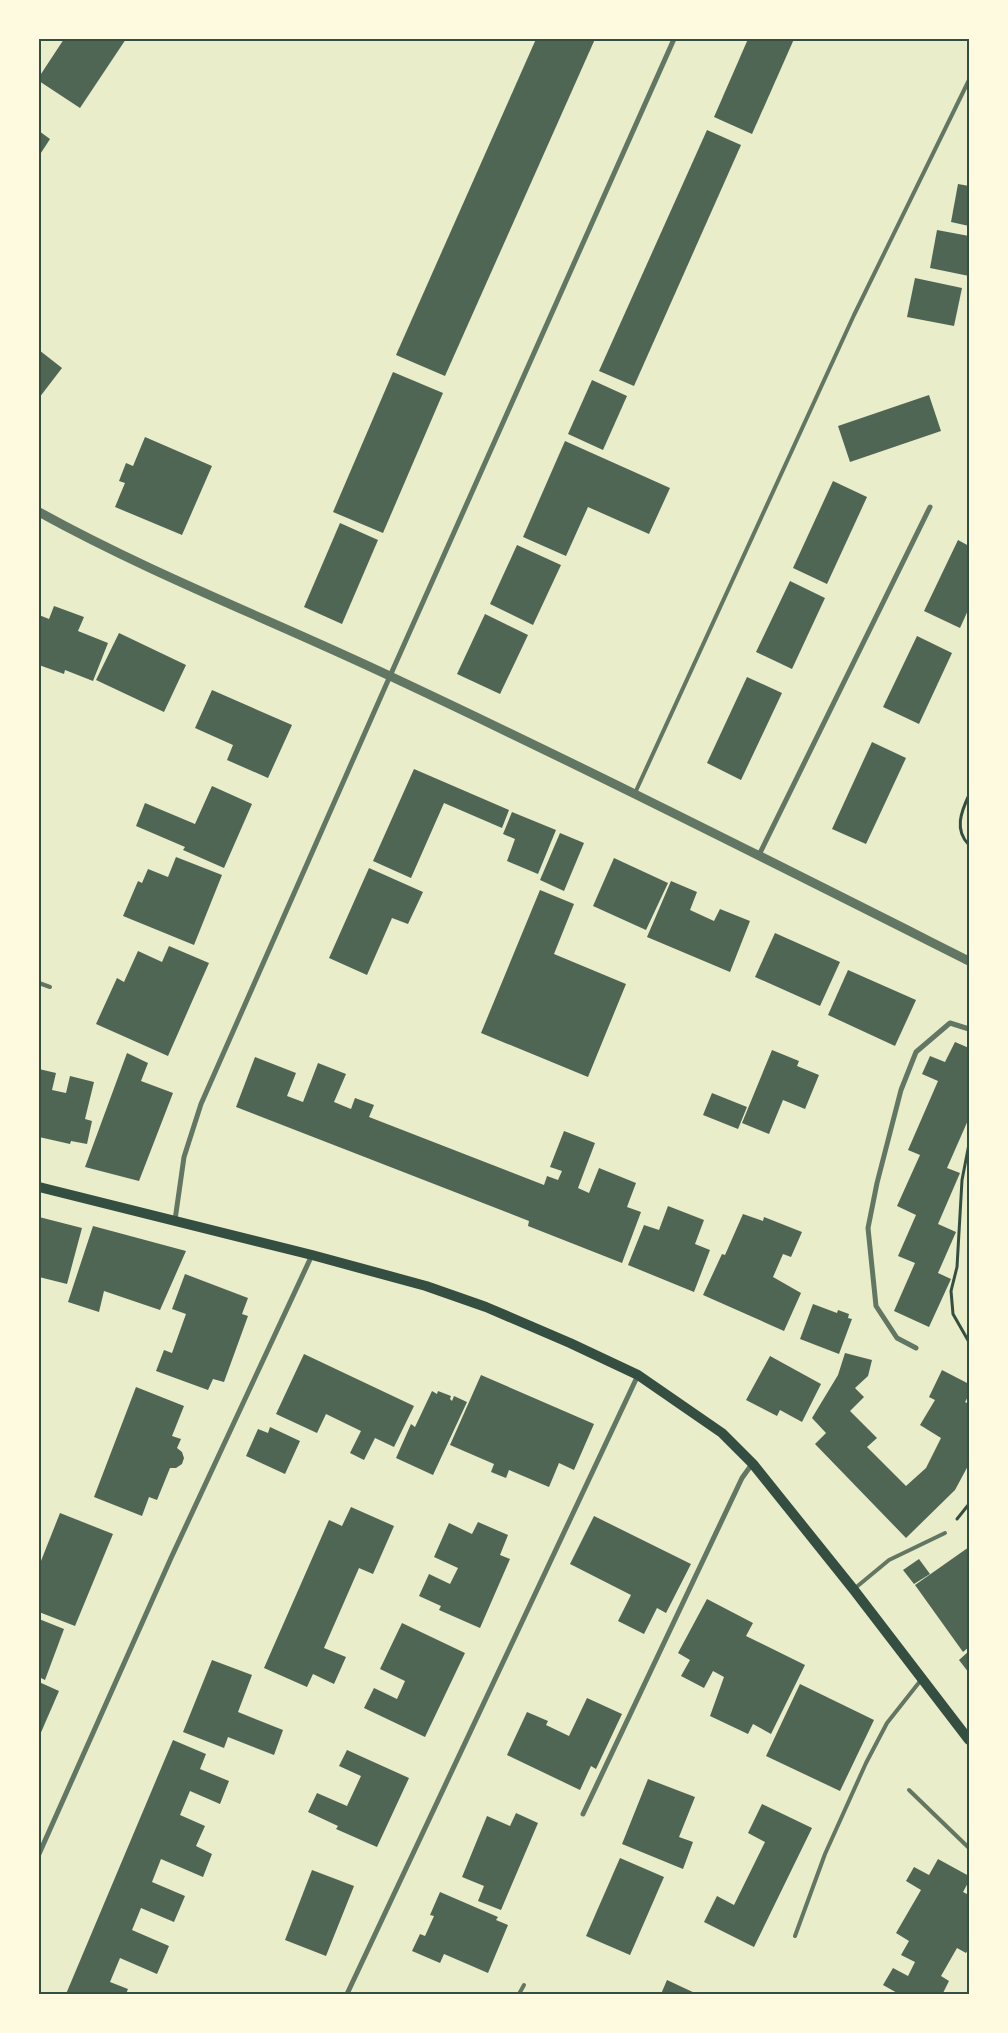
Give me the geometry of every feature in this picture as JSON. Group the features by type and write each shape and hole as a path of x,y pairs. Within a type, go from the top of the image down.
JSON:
{"main road":[{"path":"39,1187 312,1255 426,1286 486,1307 638,1375 722,1433 753,1464 854,1590 969,1740"}],"street":[{"path":"174,1220 184,1158 201,1104 674,39"},
{"path":"759,855 930,507"},
{"path":"39,512 76,533 188,587 390,676 759,855 969,961"},
{"path":"916,1348 897,1338 876,1306 868,1228 877,1183 901,1090 916,1052 950,1023 969,1029"},
{"path":"39,1854 171,1558 312,1255"},
{"path":"347,1994 638,1375"},
{"path":"583,1814 742,1478 753,1464"}],"lane":[{"path":"634,794 854,315 969,80"},
{"path":"39,983 50,987"},
{"path":"854,1590 889,1560 945,1533"},
{"path":"795,1936 825,1854 866,1763 887,1723 922,1678"},
{"path":"909,1790 969,1848"},
{"path":"519,1994 524,1984"}],"path":[{"path":"969,795 959,826 962,838 969,845"},
{"path":"969,1144 962,1180 957,1267 951,1291 953,1314 969,1342"}],"building":[{"path":"64,39 126,39 80,108 39,81 39,77"},
{"path":"536,39 595,39 445,376 396,355"},
{"path":"748,39 794,39 752,134 714,117"},
{"path":"707,130 741,145 634,386 599,371"},
{"path":"39,131 50,139 39,156"},
{"path":"958,184 969,186 969,226 951,222"},
{"path":"937,230 969,236 969,276 930,268"},
{"path":"915,278 962,288 954,326 907,317"},
{"path":"39,350 62,368 39,398"},
{"path":"393,372 443,393 383,533 333,512"},
{"path":"592,380 627,396 603,450 568,434"},
{"path":"929,395 941,431 850,462 838,426"},
{"path":"145,437 212,466 182,535 115,507 125,483 119,481 126,463 133,466"},
{"path":"565,441 670,488 649,534 588,507 566,556 523,537"},
{"path":"833,481 867,497 827,584 793,568"},
{"path":"340,523 378,540 342,624 304,607"},
{"path":"958,540 969,546 969,608 960,628 924,611"},
{"path":"517,545 561,565 533,625 490,604"},
{"path":"790,581 825,598 792,669 756,652"},
{"path":"54,606 84,617 78,631 108,643 93,681 65,670 64,674 39,665 39,615 49,619"},
{"path":"485,614 528,635 500,694 457,674"},
{"path":"119,633 186,665 164,712 96,680"},
{"path":"917,636 952,653 919,724 883,707"},
{"path":"747,677 782,693 741,780 707,763"},
{"path":"212,690 292,725 268,778 227,760 233,745 195,728"},
{"path":"872,742 906,758 866,844 832,829"},
{"path":"414,769 509,810 502,828 444,803 411,878 373,861"},
{"path":"212,786 252,804 224,868 183,850 185,847 136,826 145,803 195,824"},
{"path":"512,812 556,830 538,874 507,861 515,839 503,834"},
{"path":"560,833 584,843 564,891 540,880"},
{"path":"176,857 222,875 194,945 123,916 138,881 142,883 148,869 168,877"},
{"path":"614,858 668,883 646,930 593,906"},
{"path":"369,868 423,892 408,924 392,918 367,975 329,958"},
{"path":"671,881 697,892 690,910 714,921 720,909 750,921 730,972 647,937"},
{"path":"540,890 574,904 554,954 626,984 588,1077 481,1033"},
{"path":"775,933 840,962 820,1006 755,977"},
{"path":"169,946 209,963 168,1056 96,1024 117,978 124,982 138,951 162,962"},
{"path":"848,970 916,1000 895,1046 828,1015"},
{"path":"955,1042 969,1048 969,1118 947,1168 960,1173 938,1224 956,1232 938,1273 951,1279 929,1327 894,1311 915,1263 898,1256 916,1215 897,1206 920,1155 908,1150 938,1081 922,1074 930,1056 945,1062"},
{"path":"772,1050 799,1061 797,1066 819,1075 805,1109 783,1100 769,1134 742,1123"},
{"path":"127,1053 148,1063 141,1081 173,1093 139,1181 85,1167"},
{"path":"255,1057 296,1073 287,1096 303,1102 318,1063 346,1074 334,1102 351,1109 355,1098 374,1105 369,1117 544,1185 547,1176 558,1180 562,1171 550,1167 564,1131 595,1143 578,1188 589,1193 599,1168 636,1183 627,1207 641,1212 622,1263 528,1226 529,1221 236,1107"},
{"path":"39,1069 56,1073 52,1090 66,1093 70,1076 94,1082 85,1119 92,1121 87,1144 71,1141 70,1144 39,1137"},
{"path":"712,1093 747,1107 738,1129 703,1115"},
{"path":"668,1206 704,1220 695,1244 710,1250 694,1292 628,1265 644,1225 659,1230"},
{"path":"743,1214 763,1221 764,1217 802,1232 791,1257 783,1254 773,1277 801,1293 784,1331 703,1295 722,1254 725,1255"},
{"path":"39,1217 82,1228 67,1284 39,1277"},
{"path":"93,1226 186,1251 160,1310 104,1291 99,1312 68,1302"},
{"path":"185,1274 248,1298 242,1314 248,1316 224,1382 213,1379 208,1390 156,1371 164,1350 172,1353 186,1314 172,1309"},
{"path":"813,1304 837,1313 838,1310 849,1314 848,1318 852,1319 839,1354 800,1339"},
{"path":"845,1353 872,1360 868,1376 855,1388 864,1397 850,1411 877,1438 867,1447 906,1486 926,1468 941,1438 920,1425 935,1400 929,1397 942,1370 969,1384 969,1395 965,1402 969,1404 969,1464 955,1490 906,1538 815,1444 826,1433 812,1418 838,1375"},
{"path":"304,1354 414,1406 394,1447 375,1438 364,1460 350,1453 361,1431 326,1414 317,1433 276,1414"},
{"path":"770,1356 821,1384 802,1422 780,1410 777,1416 746,1400"},
{"path":"481,1375 594,1424 574,1470 559,1463 549,1487 509,1470 506,1478 491,1472 494,1464 450,1445"},
{"path":"136,1387 184,1406 172,1436 181,1439 177,1448 182,1452 184,1458 182,1464 176,1468 170,1468 157,1500 149,1497 142,1516 94,1497"},
{"path":"432,1391 437,1394 438,1391 451,1396 450,1399 452,1401 454,1396 467,1402 433,1475 396,1458 411,1424 415,1427"},
{"path":"270,1427 300,1441 285,1474 246,1456 258,1429 268,1433"},
{"path":"351,1507 394,1526 373,1574 359,1568 324,1648 346,1657 334,1684 313,1674 307,1687 264,1668 329,1520 342,1526"},
{"path":"60,1513 113,1534 75,1626 39,1612 39,1566"},
{"path":"594,1516 691,1564 666,1613 657,1608 644,1634 618,1621 631,1595 570,1564"},
{"path":"478,1522 508,1535 500,1555 510,1559 480,1628 439,1610 441,1606 419,1596 429,1574 450,1584 458,1568 434,1557 449,1523 472,1534"},
{"path":"969,1547 969,1647 963,1652 915,1585"},
{"path":"919,1559 930,1574 914,1584 903,1570"},
{"path":"707,1599 753,1623 746,1636 805,1665 771,1734 753,1724 748,1734 710,1716 724,1677 713,1671 704,1688 681,1676 690,1660 678,1653"},
{"path":"39,1619 64,1629 45,1680 39,1677"},
{"path":"402,1623 465,1653 425,1737 364,1708 374,1688 397,1699 405,1681 380,1669"},
{"path":"969,1651 969,1673 959,1660"},
{"path":"212,1660 252,1675 238,1712 283,1730 274,1755 228,1737 224,1748 183,1732"},
{"path":"39,1682 59,1691 39,1737"},
{"path":"800,1684 874,1720 840,1791 766,1756"},
{"path":"587,1698 622,1714 596,1769 591,1766 580,1790 507,1755 527,1712 548,1721 546,1725 569,1736"},
{"path":"173,1740 206,1754 200,1769 229,1781 220,1804 190,1791 180,1815 205,1826 196,1846 212,1854 203,1877 161,1859 152,1882 185,1896 174,1922 141,1908 132,1930 169,1946 157,1974 120,1958 110,1982 128,1989 126,1994 66,1994"},
{"path":"347,1750 409,1778 377,1847 336,1829 338,1826 308,1812 317,1793 347,1806 361,1776 339,1766"},
{"path":"648,1779 695,1797 679,1837 693,1842 683,1869 622,1844"},
{"path":"762,1804 812,1828 754,1947 704,1922 717,1896 734,1905 765,1842 748,1833"},
{"path":"516,1813 538,1823 501,1910 478,1901 484,1886 462,1877 487,1816 510,1826"},
{"path":"620,1858 664,1877 630,1955 586,1936"},
{"path":"938,1859 969,1876 969,1881 963,1892 969,1895 969,1948 966,1953 957,1948 941,1976 949,1981 943,1993 946,1994 899,1994 883,1985 893,1968 908,1976 915,1962 901,1955 909,1941 896,1933 921,1890 906,1881 914,1867 929,1875"},
{"path":"312,1870 354,1886 326,1956 285,1940"},
{"path":"440,1892 498,1917 496,1920 508,1925 488,1973 444,1954 440,1963 412,1951 420,1934 425,1936 434,1916 430,1915"},
{"path":"667,1980 697,1994 661,1994"}]}
